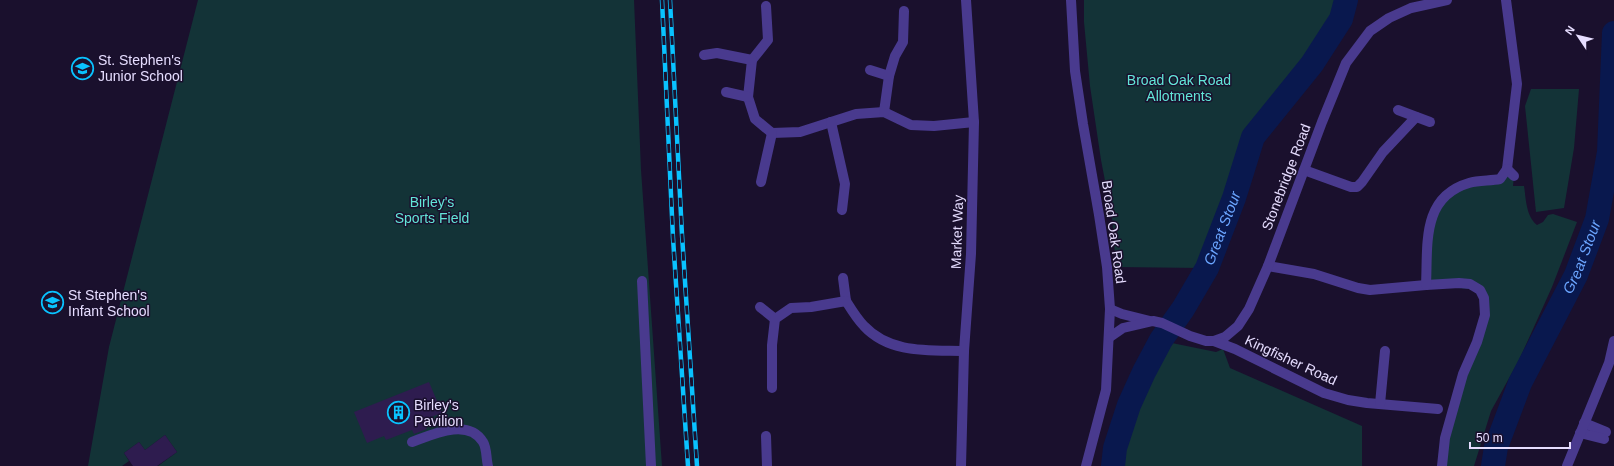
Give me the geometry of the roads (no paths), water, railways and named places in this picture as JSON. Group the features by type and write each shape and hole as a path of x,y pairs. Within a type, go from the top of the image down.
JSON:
{"street":[{"name":"Market Way","path":"961,466 964,351 971,254 974,122 966,0"},
{"name":"Broad Oak Road","path":"1071,0 1075,71 1107,267 1110,309 1110,337 1106,390 1086,466"},
{"name":"Stonebridge Road","path":"1214,341 1225,337 1238,326 1252,304 1268,266 1324,115 1346,63 1370,31 1389,18 1411,8 1447,0"},
{"path":"1426,284 1427,237 1431,219 1443,198 1454,189 1470,183 1500,179 1511,173 1517,84 1506,0"},
{"path":"766,6 768,40 752,60 748,97 755,119 772,133 800,132 856,114 884,112 911,125 934,126 974,122"},
{"path":"884,112 889,76 895,56 903,42 904,11"},
{"path":"704,55 717,53 752,60"},
{"path":"870,70 889,76"},
{"path":"726,92 748,97"},
{"path":"1398,110 1430,122"},
{"path":"1304,170 1350,187 1357,187 1383,152 1416,117"},
{"path":"831,122 845,184 842,210"},
{"path":"761,182 772,133"},
{"path":"1268,266 1314,274 1358,288 1370,290 1426,284 1470,284 1480,290 1484,298 1485,315 1477,342 1463,374 1445,438 1442,466"},
{"path":"843,278 846,301 864,326 882,340 908,349 964,351"},
{"path":"642,281 651,466"},
{"path":"772,388 772,345 775,319 791,308 811,307 846,301"},
{"path":"760,307 775,319"},
{"path":"1110,309 1122,314 1162,323 1190,336 1206,341 1214,341"},
{"path":"1110,337 1123,328 1152,321"},
{"name":"Kingfisher Road","path":"1214,341 1256,358 1324,393 1348,400 1438,409"},
{"path":"1567,466 1609,363 1614,341"},
{"path":"1380,404 1386,351"},
{"path":"1580,433 1605,436 1584,423"},
{"path":"412,442 445,429 461,429 477,434 484,443 488,466"},
{"path":"766,436 767,466"},
{"path":"1572,466 1575,446"}],"waterway":[{"name":"Great Stour","path":"1113,466 1115,448 1129,405 1161,340 1183,309 1207,268 1234,198 1253,137 1312,64 1341,19 1346,0"},
{"name":"Great Stour","path":"1493,466 1496,447 1520,383 1576,275 1597,219 1609,152 1614,33"}],"railway":[{"path":"662,0 673,238 688,466"},
{"path":"670,0 682,235 697,466"}],"place":[{"name":"St. Stephen's Junior School","path":"83,68"},
{"name":"St Stephen's Infant School","path":"53,303"},
{"name":"Birley's Pavilion","path":"398,413"}],"park label":[{"name":"Broad Oak Road Allotments","path":"1179,88"},
{"name":"Birley's Sports Field","path":"432,210"}]}
